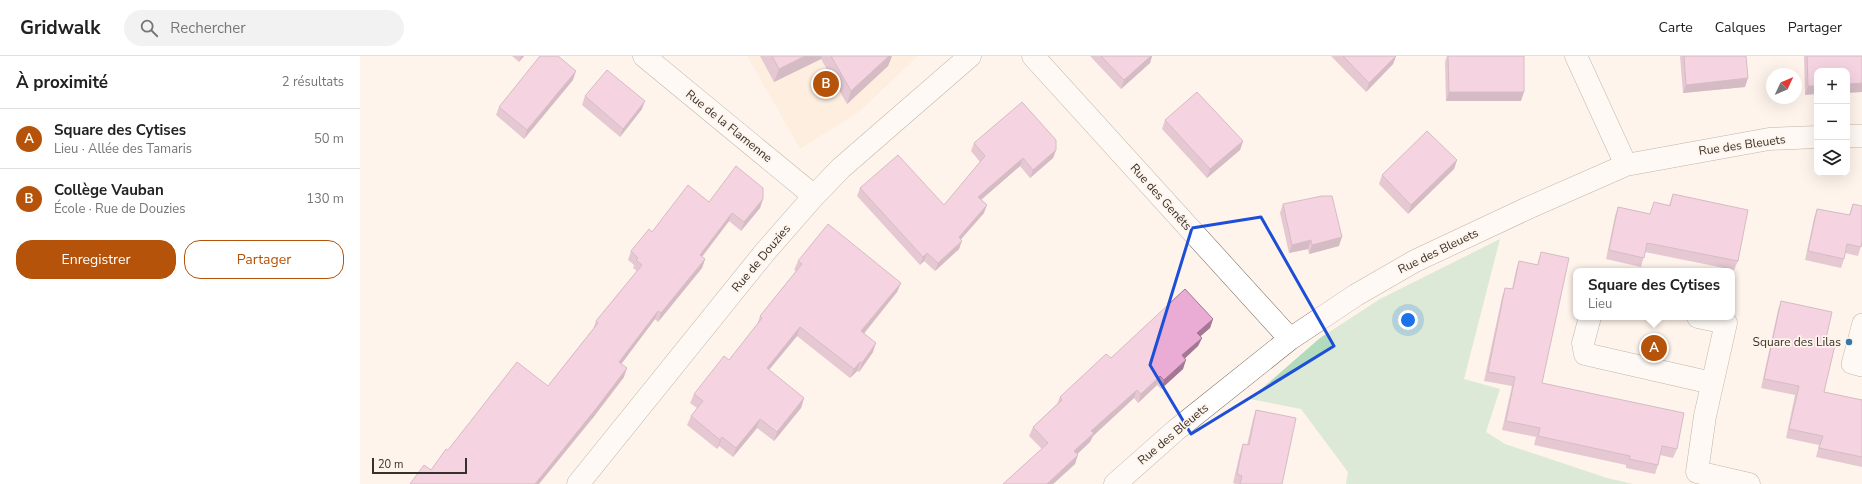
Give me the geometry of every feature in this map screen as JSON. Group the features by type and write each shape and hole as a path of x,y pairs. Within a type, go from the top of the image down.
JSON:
{"street":[{"name":"Rue de la Flamenne","path":"644,56 814,196"},
{"name":"Rue de Douzies","path":"578,484 765,252 814,196 842,168 970,56"},
{"name":"Rue des Genêts","path":"1033,56 1290,339"},
{"path":"1576,56 1626,165"},
{"path":"1850,136 1862,136"},
{"name":"Rue des Bleuets","path":"1115,484 1176,430 1290,339 1356,295 1415,261 1528,208 1626,165 1769,139 1814,137"},
{"path":"1589,320 1582,343 1585,354 1712,383"},
{"path":"1712,320 1726,323 1705,416 1697,472 1748,484"}],"lane":[{"path":"1862,323 1851,364 1862,367"}],"highlighted area":[{"path":"1261,217 1334,346 1191,434 1150,365 1192,228"}],"shaded area":[{"path":"747,56 918,56 859,112 800,149"}],"green space":[{"path":"1500,239 1464,379 1500,389 1486,432 1505,444 1607,478 1633,484 1346,484 1348,472 1301,409 1250,399 1320,338 1380,299"}],"building":[{"path":"540,56 558,56 576,71 527,130 499,107"},
{"path":"772,56 805,56 779,69"},
{"path":"831,56 889,56 851,91"},
{"path":"1101,56 1151,56 1124,80"},
{"path":"1343,56 1396,56 1369,83"},
{"path":"1448,56 1524,56 1524,92 1449,92"},
{"path":"1684,56 1746,56 1748,78 1686,85"},
{"path":"1807,56 1862,56 1862,83 1850,84 1850,68 1814,68 1814,86 1808,86"},
{"path":"607,70 645,101 623,129 585,96"},
{"path":"1197,92 1243,141 1210,169 1165,120"},
{"path":"1022,102 1056,140 1056,150 1033,170 1023,158 978,197 987,205 959,237 962,241 938,263 927,253 923,257 860,188 898,155 944,205 985,156 974,143"},
{"path":"1427,131 1457,160 1411,205 1382,175"},
{"path":"736,166 763,188 763,199 744,222 732,213 700,255 705,259 661,313 658,311 619,362 627,368 535,484 410,484 424,465 431,470 446,449 448,450 517,362 548,386 598,323 596,321 642,265 636,260 638,258 631,251 649,229 652,232 688,185 709,202"},
{"path":"1673,194 1748,210 1738,261 1647,243 1644,258 1609,250 1618,207 1650,214 1654,202 1670,206"},
{"path":"1322,196 1332,196 1342,237 1312,245 1311,240 1292,245 1283,204"},
{"path":"1853,204 1862,206 1861,247 1847,244 1844,259 1808,251 1817,209 1850,215"},
{"path":"828,224 901,283 861,331 876,343 862,363 860,362 854,369 800,327 767,368 804,398 777,432 760,419 736,448 722,437 720,440 691,416 703,401 694,394 724,356 729,360 762,318 760,316 802,264 798,261"},
{"path":"1541,252 1569,258 1542,383 1684,413 1677,449 1662,446 1658,465 1629,459 1630,456 1538,436 1540,428 1506,421 1515,377 1488,372 1505,288 1513,289 1519,261 1538,265"},
{"path":"1185,289 1213,319 1197,333 1202,338 1182,355 1186,360 1164,380 1160,376 1141,394 1137,390 1091,431 1094,433 1074,451 1078,455 1047,484 1003,484 1048,443 1033,427 1062,400 1060,397 1106,354 1111,358"},
{"path":"1781,301 1832,312 1825,343 1835,345 1824,392 1862,400 1862,457 1819,448 1823,436 1789,429 1799,386 1764,379"},
{"path":"1256,410 1296,418 1282,484 1240,484 1242,476 1237,474 1243,444 1249,445"}],"place":[{"name":"Collège Vauban","path":"826,84"},
{"name":"Square des Lilas","path":"1849,342"},
{"name":"Square des Cytises","path":"1654,348"}]}
